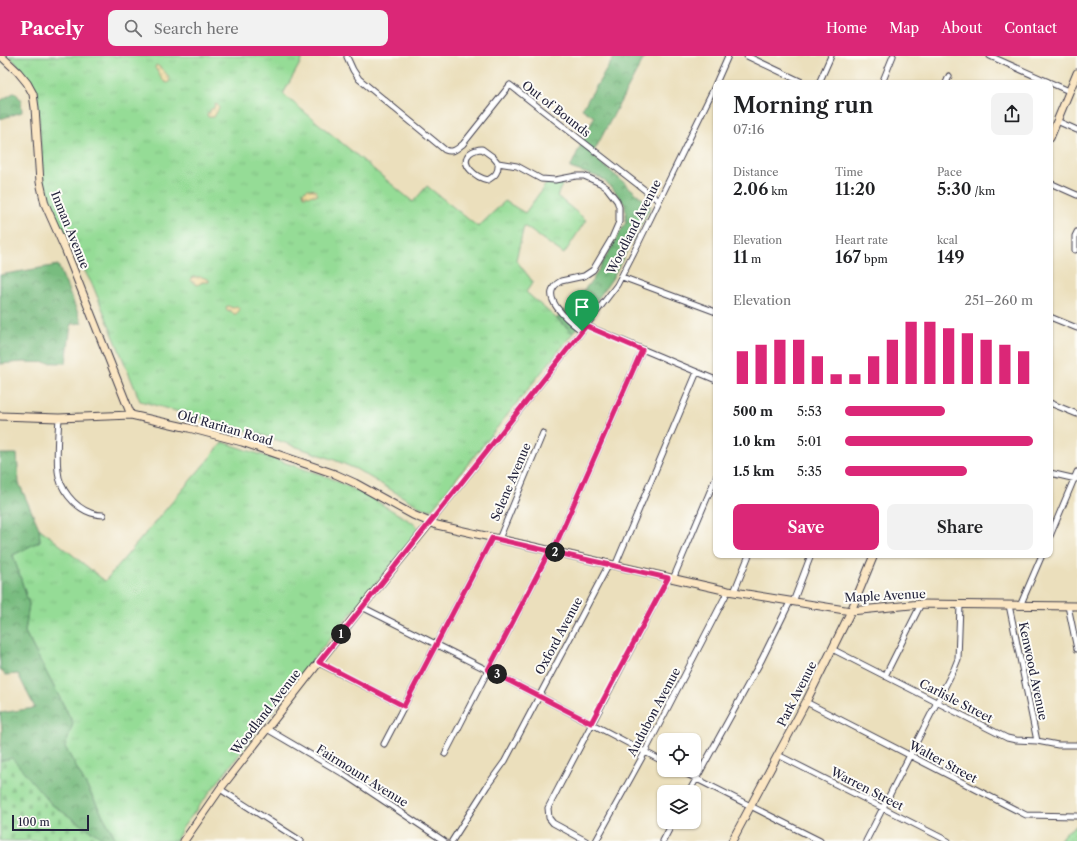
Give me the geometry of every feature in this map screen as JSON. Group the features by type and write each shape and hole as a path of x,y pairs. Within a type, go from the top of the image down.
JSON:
{"main road":[{"name":"Inman Avenue","path":"1,56 18,72 27,83 33,94 36,108 40,182 45,204 66,251 131,416"},
{"path":"1053,131 1077,73"},
{"name":"Old Raritan Road","path":"0,416 59,418 131,416 189,428 216,435 335,474 356,483 430,523 448,529 552,551"},
{"name":"Woodland Avenue","path":"186,840 220,789 362,607 430,523"},
{"name":"Maple Avenue","path":"552,551 731,592 851,611 921,604 1077,606"},
{"name":"Park Avenue","path":"732,841 806,702 851,611 873,558"}],"street":[{"name":"Woodland Avenue","path":"717,80 728,56"},
{"path":"747,56 798,80"},
{"path":"820,80 831,56"},
{"path":"883,80 893,56"},
{"path":"990,56 1044,80"},
{"name":"Out of Bounds","path":"347,58 359,79 450,152 454,151 463,144 510,86 659,201"},
{"path":"947,80 949,76"},
{"path":"1053,84 1069,91"},
{"name":"Woodland Avenue","path":"430,523 609,297 622,277 713,89"},
{"path":"1057,121 1077,130"},
{"path":"498,163 499,169 488,180 481,178 467,167 465,160 470,153 479,149 487,152 498,163 517,166 541,179 547,180 584,176 607,188 617,201 619,207 619,222 612,238 593,270 584,276 561,281 553,289 553,298 558,309 568,321 582,331"},
{"path":"1053,184 1077,195"},
{"path":"1075,250 1075,236 1077,232"},
{"path":"622,277 713,311"},
{"path":"1053,318 1077,328"},
{"path":"586,326 713,379"},
{"path":"445,754 552,551 642,350"},
{"name":"Oxford Avenue","path":"452,841 505,761 539,696 612,565 697,372"},
{"path":"1053,404 1077,414"},
{"path":"59,418 58,472 62,486 68,496 81,508 91,513 103,515"},
{"name":"Selene Avenue","path":"384,744 436,645 495,539 543,433"},
{"path":"1053,529 1076,479 1077,472"},
{"path":"1053,474 1076,479"},
{"path":"586,841 553,824 548,816 548,808 591,723 671,578 713,484"},
{"name":"Audubon Avenue","path":"596,841 731,592 748,558"},
{"path":"693,785 792,602 810,558"},
{"path":"1020,606 1041,558"},
{"path":"885,676 921,604"},
{"path":"866,841 958,659 960,605"},
{"name":"Kenwood Avenue","path":"1010,605 1037,741"},
{"path":"1068,606 1077,649"},
{"path":"362,607 539,696 657,758"},
{"name":"Carlisle Street","path":"832,649 1007,738 1058,745 1077,744"},
{"path":"319,662 404,706"},
{"name":"Walter Street","path":"806,702 1026,816 1077,816"},
{"name":"Fairmount Avenue","path":"267,730 342,773 444,841"},
{"name":"Warren Street","path":"778,755 948,841"},
{"path":"692,777 820,841"},
{"path":"220,789 301,841"},
{"path":"663,841 669,829"}],"green space":[{"path":"9,56 304,56 283,94 413,202 427,186 478,227 505,201 525,213 546,184 563,183 557,196 586,220 564,254 524,226 516,260 533,282 526,292 573,333 431,510 420,507 356,469 332,459 262,435 140,401 93,286 49,207 43,181 37,90"},
{"path":"615,56 645,56 592,155 651,206 612,279 573,333 557,318 592,281 626,222 625,205 614,190 601,178 570,168 594,117 582,109"},
{"path":"15,92 21,100 22,112 0,119 0,101"},
{"path":"58,265 82,323 71,324 66,363 22,362 0,364 0,275"},
{"path":"223,442 328,477 368,496 413,523 420,530 314,658 183,827 176,841 117,841 65,747 73,723 25,632 29,604 13,555 40,541 39,528 105,581"},
{"path":"0,454 17,454 19,483 39,528 40,541 13,555 29,604 25,632 73,723 65,747 117,841 106,841 52,805 12,759 0,761 2,730 0,713 35,708 18,674 5,675 0,669"},
{"path":"12,758 52,805 106,841 0,841 0,761"},
{"path":"1077,826 1077,841 1059,841 1065,833"}],"sand":[{"path":"156,65 168,76 170,80 168,83 164,81 155,68"},
{"path":"215,104 218,105 219,108 214,117 208,117 207,114 214,108"},
{"path":"308,189 315,190 318,195 304,196 303,192"},
{"path":"193,277 202,277 209,280 209,282 203,282 197,285 190,280"},
{"path":"228,306 233,308 237,306 240,310 234,314 227,310 226,307"}],"route":[{"path":"582,331 362,607 319,662 404,706 492,538 553,551 668,578 591,723 488,670 550,550 553,551 642,350 586,326 582,331"}]}
